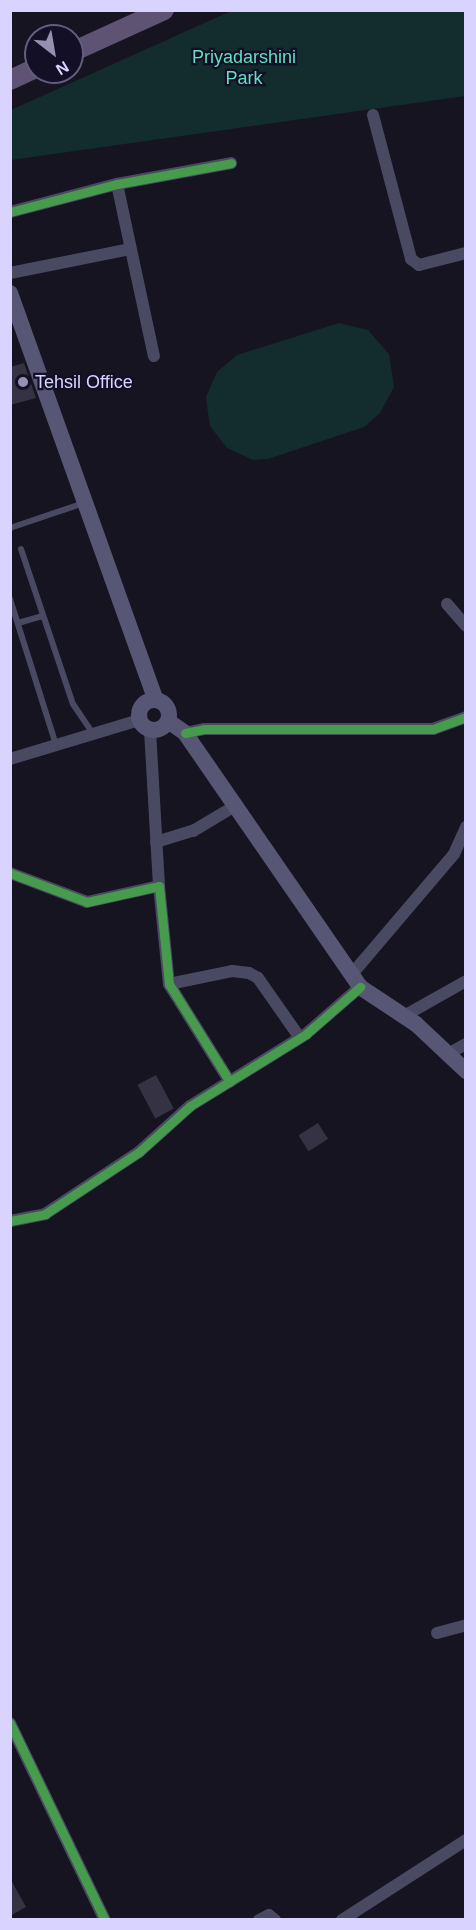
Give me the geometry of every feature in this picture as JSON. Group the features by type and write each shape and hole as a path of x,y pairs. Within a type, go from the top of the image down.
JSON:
{"main road":[{"path":"84,47 164,10"},
{"path":"10,80 24,74"},
{"path":"10,292 156,700 165,705 168,721 185,733 356,981 404,1016 465,1071"},
{"path":"156,700 141,706 144,725 157,730 168,721"}],"street":[{"path":"373,115 411,259 419,265 465,253"},
{"path":"10,212 117,184 231,164"},
{"path":"117,184 154,356"},
{"path":"10,273 130,249"},
{"path":"447,604 465,626"},
{"path":"185,733 204,729 433,729 465,717"},
{"path":"10,759 93,734 144,725 169,984 230,1082"},
{"path":"156,842 193,831 235,806"},
{"path":"10,1221 45,1214 139,1152 190,1106 300,1038 356,981 460,856 465,827"},
{"path":"10,873 87,902 159,886"},
{"path":"169,984 232,971 249,973 258,978 300,1038"},
{"path":"404,1016 465,981"},
{"path":"448,1054 465,1044"},
{"path":"437,1633 465,1624"},
{"path":"10,1723 105,1920"},
{"path":"342,1920 465,1840"},
{"path":"259,1920 269,1915 275,1920"}],"lane":[{"path":"10,528 86,502"},
{"path":"21,549 73,704 93,734"},
{"path":"10,599 56,746"},
{"path":"18,623 43,616"}],"green space":[{"name":"Priyadarshini Park","path":"231,11 465,11 465,96 11,160 11,110 69,84 84,84 84,77"},
{"path":"339,323 368,330 389,354 394,387 380,413 364,427 268,459 253,460 227,448 210,426 208,413 206,397 217,372 237,355"}],"building":[{"name":"Tehsil Office","path":"24,363 36,398 10,405 10,367"},
{"path":"156,1075 174,1109 155,1118 137,1085"},
{"path":"318,1123 328,1139 309,1151 298,1135"},
{"path":"10,1878 26,1907 10,1916"}],"cycle path":[{"path":"10,212 117,184 231,163"},
{"path":"185,733 204,729 433,729 466,717"},
{"path":"10,873 87,902 159,886 169,984 230,1082"},
{"path":"10,1221 45,1214 139,1152 190,1106 306,1034 360,987"},
{"path":"10,1723 105,1920"}],"place":[{"name":"Tehsil Office","path":"23,382"}]}
